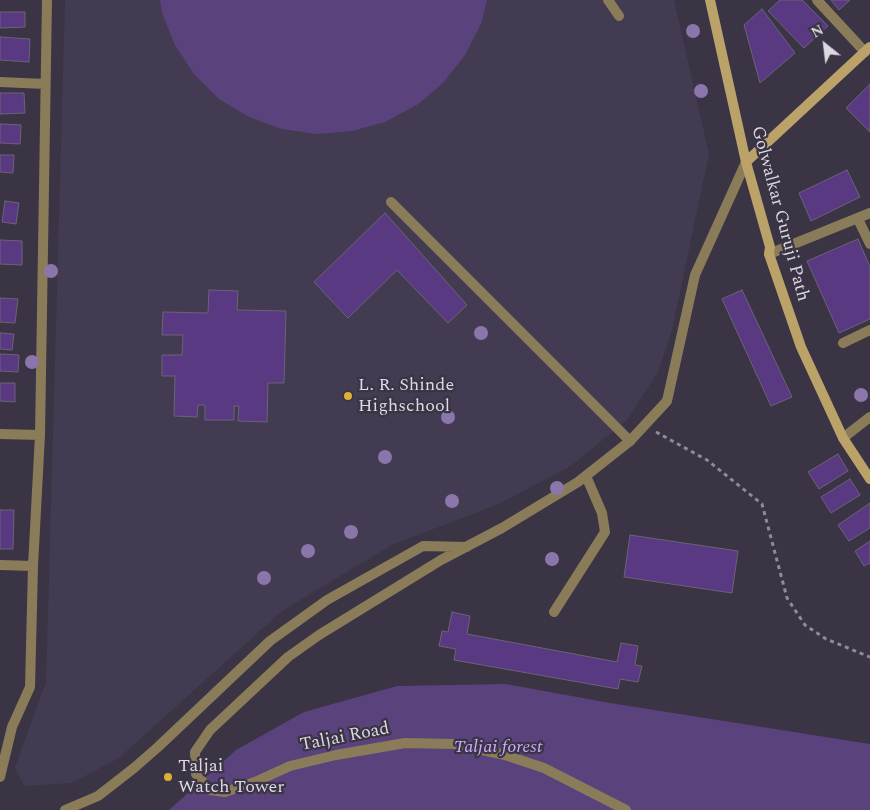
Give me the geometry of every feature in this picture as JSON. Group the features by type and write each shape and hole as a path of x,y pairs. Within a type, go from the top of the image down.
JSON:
{"street":[{"path":"0,777 12,727 30,687 33,566 40,435 47,0"},
{"path":"608,0 619,16"},
{"name":"Golwalkar Guruji Path","path":"710,0 746,162 770,247 769,254 801,347 843,438 870,480"},
{"path":"746,162 867,50 817,0"},
{"path":"0,82 45,84"},
{"name":"Taljai Road","path":"626,810 544,768 505,754 455,744 405,743 336,754 290,766 255,782 224,792 210,790 196,774 195,752 210,730 288,657 319,635 441,560 468,547 527,513 586,476 630,441 667,401 695,275 746,162"},
{"path":"391,202 630,441"},
{"path":"769,254 870,213"},
{"path":"858,219 870,244"},
{"path":"843,342 870,330"},
{"path":"843,438 870,418"},
{"path":"0,434 40,435"},
{"path":"554,612 605,532 602,513 586,476"},
{"path":"65,810 98,796 134,768 270,642 327,600 423,546 468,547"},
{"path":"0,565 33,566"}],"path":[{"path":"644,426 707,460 762,504 787,598 804,626 826,639 870,657"}],"shaded area":[{"name":"L. R. Shinde Highschool","path":"65,0 674,0 709,154 672,330 658,372 627,420 571,466 501,503 392,545 282,611 119,758 72,783 24,786 15,767 46,682"}],"green space":[{"path":"160,0 487,0 481,24 465,55 443,83 417,105 385,122 352,131 317,134 282,129 249,117 219,99 194,74 175,45 162,13"},
{"name":"Taljai forest","path":"506,684 610,703 870,744 870,810 169,810 236,750 304,712 397,686"}],"building":[{"path":"780,0 802,0 828,26 804,48 768,11"},
{"path":"831,0 850,0 839,10"},
{"path":"762,9 795,53 760,83 744,25"},
{"path":"0,12 25,12 25,27 0,28"},
{"path":"0,37 30,39 29,62 0,60"},
{"path":"870,84 870,132 846,108"},
{"path":"0,93 24,93 25,113 0,114"},
{"path":"0,124 21,125 20,144 0,143"},
{"path":"0,155 14,155 13,173 0,172"},
{"path":"847,170 860,197 811,221 799,193"},
{"path":"5,201 19,203 16,224 2,222"},
{"path":"385,213 467,305 448,323 397,270 348,318 314,282"},
{"path":"858,239 870,267 870,319 839,333 807,261"},
{"path":"0,240 22,241 22,265 0,264"},
{"path":"209,290 238,291 237,310 286,311 284,383 268,383 267,422 238,421 239,406 234,406 234,420 205,420 205,405 198,405 197,417 174,416 175,376 162,376 162,355 182,355 183,335 162,335 163,312 208,313"},
{"path":"742,290 792,397 771,406 722,299"},
{"path":"0,298 18,299 15,323 0,322"},
{"path":"0,333 14,334 12,350 0,349"},
{"path":"0,354 19,355 18,372 0,371"},
{"path":"0,383 15,383 15,402 0,401"},
{"path":"838,454 848,471 819,489 808,472"},
{"path":"850,479 860,495 831,513 821,497"},
{"path":"870,503 870,528 849,541 838,525"},
{"path":"0,510 14,510 13,549 0,549"},
{"path":"630,535 738,551 732,593 624,577"},
{"path":"870,541 870,563 864,566 855,551"},
{"path":"452,612 470,616 467,634 617,662 621,643 638,646 635,665 642,666 638,682 620,679 618,689 454,660 456,649 439,646 442,631 448,632"}],"place":[{"name":"L. R. Shinde Highschool","path":"348,396"},
{"name":"Taljai Watch Tower","path":"168,777"}]}
